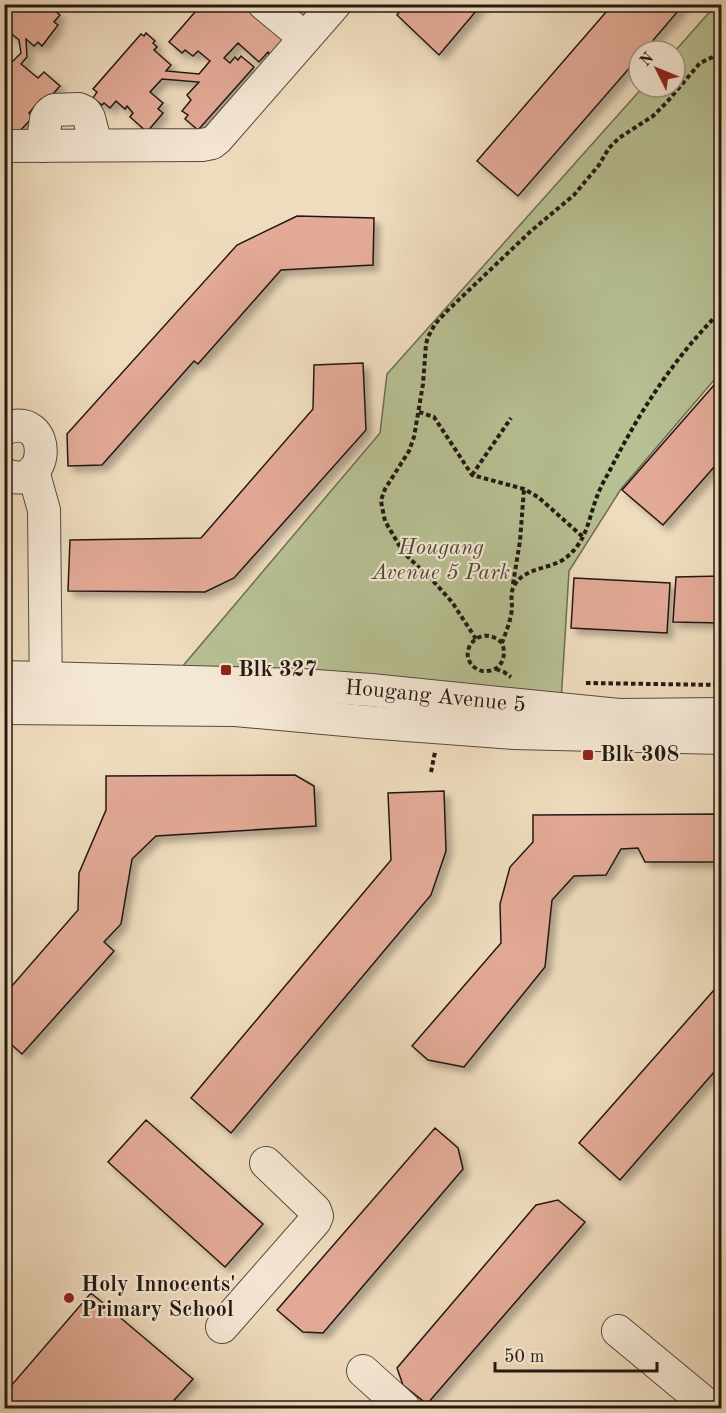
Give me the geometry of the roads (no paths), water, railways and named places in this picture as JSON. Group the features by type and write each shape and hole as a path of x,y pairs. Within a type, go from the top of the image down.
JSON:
{"street":[{"path":"4,146 42,146 45,119 49,114 54,110 78,109 85,112 89,118 96,145 202,145 212,143 335,4"},
{"path":"258,6 305,38"},
{"path":"4,429 11,426 28,428 35,432 42,448 39,464 19,472 44,510 46,692"},
{"name":"Hougang Avenue 5","path":"4,677 46,692 367,722 514,733 722,738"},
{"name":"Hougang Avenue 5","path":"4,708 46,692 302,685 619,715 722,714"},
{"path":"367,722 371,690"},
{"path":"222,1327 317,1216 315,1210 266,1163"},
{"path":"618,1331 711,1408"},
{"path":"363,1371 404,1408"}],"place":[{"name":"Blk 327","path":"226,670"},
{"name":"Blk 308","path":"588,755"},
{"name":"Holy Innocents' Primary School","path":"69,1298"}],"park label":[{"name":"Hougang Avenue 5 Park","path":"441,560"}]}
